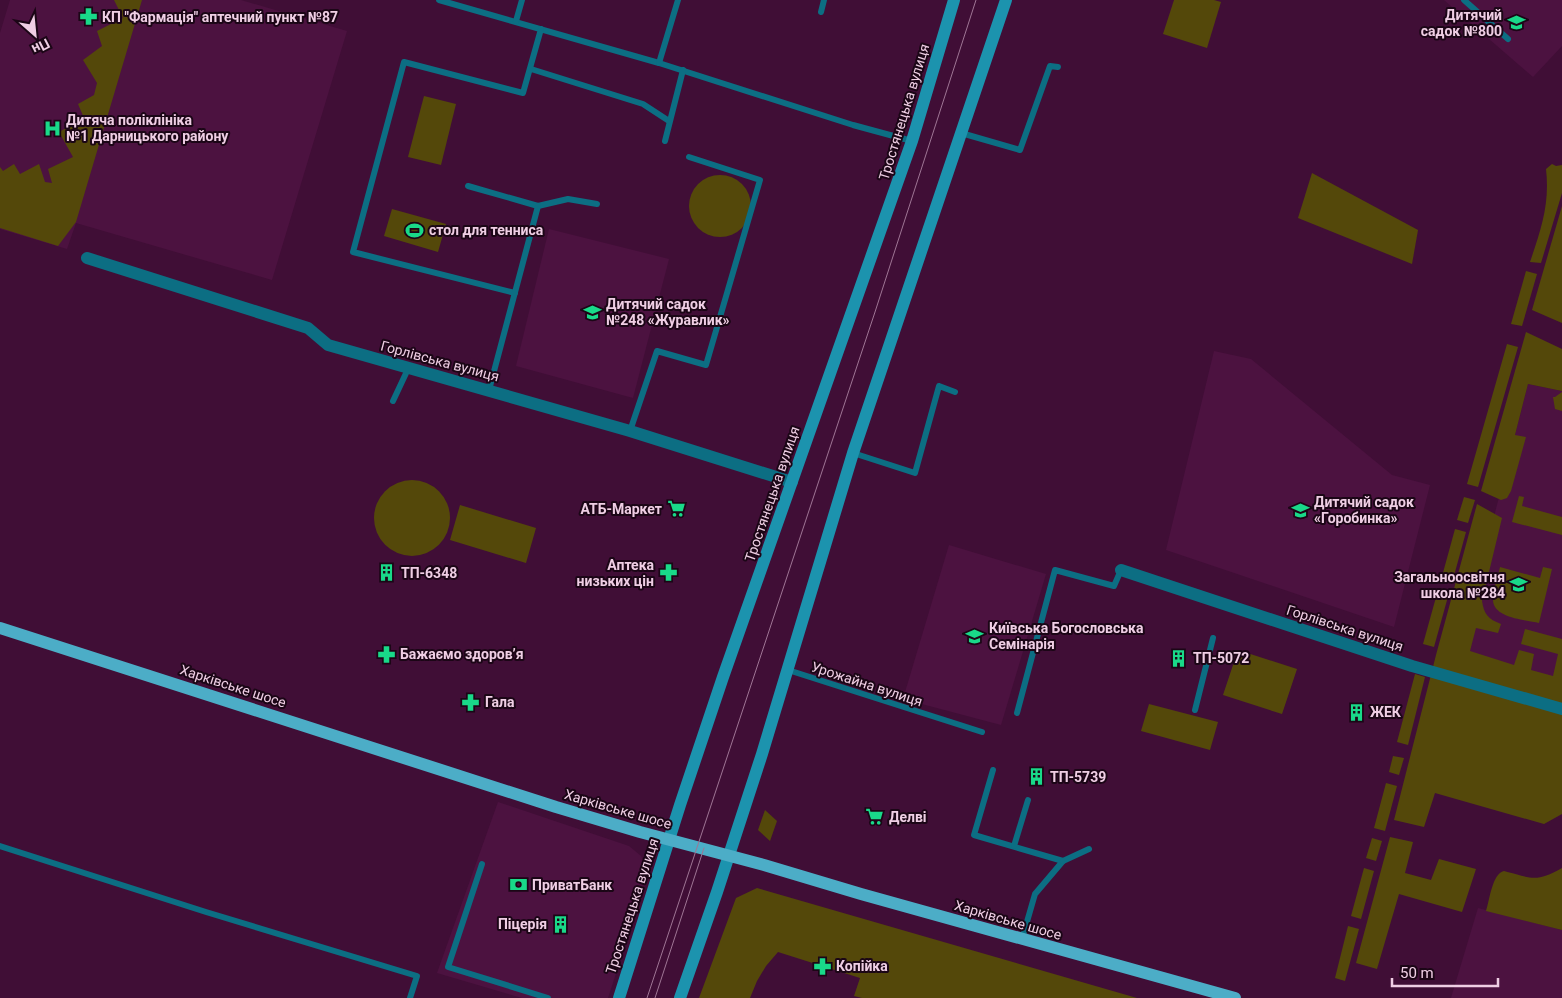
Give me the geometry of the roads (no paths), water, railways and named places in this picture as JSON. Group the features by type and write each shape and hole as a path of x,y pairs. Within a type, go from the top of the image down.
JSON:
{"main road":[{"name":"Тростянецька вулиця","path":"619,998 723,677 912,141 954,0"},
{"path":"680,998 729,855 788,670 853,453 1006,0"},
{"name":"Харківське шосе","path":"0,628 556,807 1235,998"}],"street":[{"name":"Горлівська вулиця","path":"87,258 308,328 328,345 630,431 792,482"},
{"name":"Горлівська вулиця","path":"1121,570 1412,666 1562,709"}],"lane":[{"path":"440,0 683,70 853,125 912,141"},
{"path":"516,21 522,0"},
{"path":"659,63 678,0"},
{"path":"821,12 824,0"},
{"path":"1464,0 1508,39"},
{"path":"515,294 353,252 404,62 523,93 541,30"},
{"path":"961,133 1020,150 1050,66 1058,67"},
{"path":"531,69 643,104 669,121"},
{"path":"665,141 683,70"},
{"path":"630,431 657,351 706,365 760,180 689,157"},
{"path":"468,186 538,206 568,199 597,204"},
{"path":"488,390 538,206"},
{"path":"393,401 408,369"},
{"path":"853,453 915,473 939,386 955,392"},
{"path":"1017,713 1055,570 1114,586 1121,570"},
{"path":"1194,710 1213,638"},
{"name":"Урожайна вулиця","path":"788,670 939,720 982,732"},
{"path":"993,770 974,835 1063,861"},
{"path":"1014,846 1028,800"},
{"path":"0,846 417,976 410,998"},
{"path":"1022,939 1035,894 1063,861 1089,848"},
{"path":"482,864 448,967 548,998"}],"tram line":[{"path":"647,998 875,312 976,0"},
{"path":"655,998 704,848"}],"place":[{"name":"КП \"Фармація\" аптечний пункт №87","path":"88,17"},
{"name":"Дитячий садок №800","path":"1516,23"},
{"name":"Дитяча поліклініка №1 Дарницького району","path":"52,128"},
{"name":"стол для тенниса","path":"415,230"},
{"name":"Дитячий садок №248 «Журавлик»","path":"592,312"},
{"name":"АТБ-Маркет","path":"676,509"},
{"name":"Дитячий садок «Горобинка»","path":"1300,510"},
{"name":"ТП-6348","path":"387,573"},
{"name":"Аптека низьких цін","path":"668,573"},
{"name":"Загальноосвітня школа №284","path":"1519,585"},
{"name":"Київська Богословська Семінарія","path":"975,636"},
{"name":"Бажаємо здоровʼя","path":"386,654"},
{"name":"ТП-5072","path":"1179,658"},
{"name":"Гала","path":"471,702"},
{"name":"ЖЕК","path":"1356,712"},
{"name":"ТП-5739","path":"1036,777"},
{"name":"Делві","path":"875,817"},
{"name":"ПриватБанк","path":"518,885"},
{"name":"Піцерія","path":"561,924"},
{"name":"Копійка","path":"822,966"}]}
